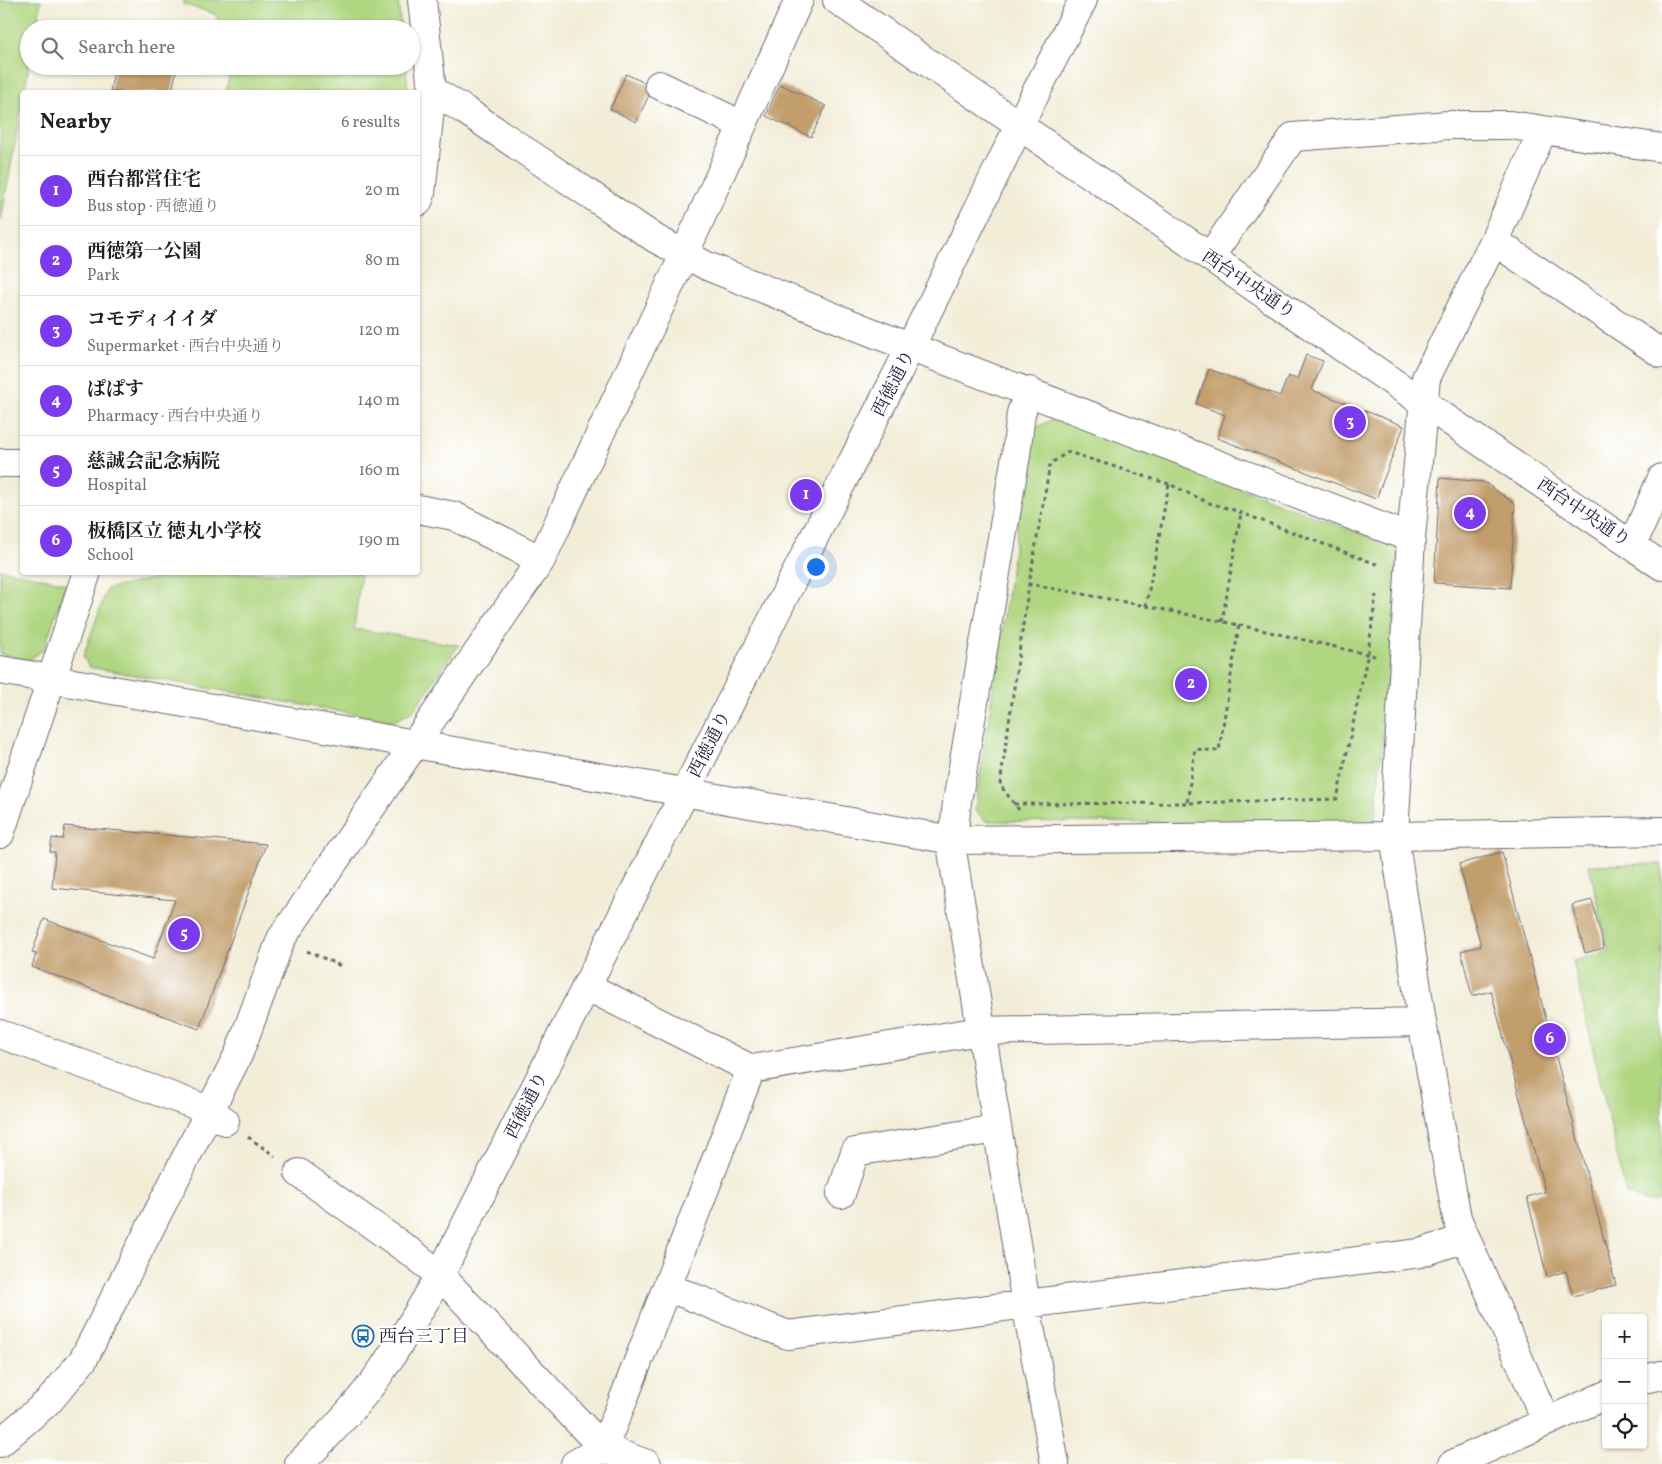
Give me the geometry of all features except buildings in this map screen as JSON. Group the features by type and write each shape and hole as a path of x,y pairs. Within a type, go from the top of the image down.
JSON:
{"street":[{"path":"420,194 422,146 432,90 422,0"},
{"path":"0,1443 50,1400 83,1360 217,1115 281,939 541,560 684,255 799,0"},
{"name":"西台中央通り","path":"838,0 1662,566"},
{"name":"西徳通り","path":"299,1464 343,1418 379,1374 410,1327 440,1275 911,347 1083,0"},
{"path":"659,85 742,125"},
{"path":"432,90 466,110 656,239 707,266 911,347 1411,538"},
{"path":"1210,257 1293,138 1450,125 1510,125 1662,148"},
{"path":"1543,130 1494,241 1426,378 1411,538 1394,836 1422,1022 1457,1218 1546,1421"},
{"path":"1494,241 1662,354"},
{"path":"1029,391 1021,413 1016,455 956,802 952,840 953,860 980,1030 1055,1464"},
{"path":"0,463 20,463"},
{"path":"1632,545 1662,478"},
{"path":"420,509 454,516 541,560"},
{"path":"0,834 86,575"},
{"path":"0,670 952,840 1394,836 1662,831"},
{"path":"586,986 751,1069 980,1030 1422,1022"},
{"path":"0,1034 217,1115"},
{"path":"575,1464 603,1448 751,1069"},
{"path":"841,1194 856,1152 997,1130"},
{"path":"299,1173 440,1275 603,1448 647,1464"},
{"path":"667,1288 788,1335 1420,1253 1466,1238"},
{"path":"1647,1378 1662,1375"},
{"path":"1468,1461 1546,1421 1602,1397"}],"path":[{"path":"1021,840 1019,810 1000,785 1029,584 1050,464 1068,452 1169,484 1209,504 1241,513 1380,564 1378,574"},
{"path":"1146,606 1169,484"},
{"path":"1222,622 1241,513"},
{"path":"1029,584 1146,606 1368,653"},
{"path":"1014,804 1187,803 1337,799 1368,653 1376,594"},
{"path":"1187,803 1195,749 1219,751 1239,625"},
{"path":"281,939 341,966"},
{"path":"217,1115 299,1173"}],"green space":[{"path":"0,0 41,0 38,20 20,20 20,75 27,75 24,90 20,90 20,114 0,222"},
{"path":"184,0 398,0 400,20 219,20 215,14 183,4"},
{"path":"229,75 407,75 408,90 226,90"},
{"path":"1055,418 1398,548 1399,560 1375,821 1368,825 985,821 975,809 1032,430"},
{"path":"0,569 20,573 20,575 66,583 44,649 29,660 0,654"},
{"path":"172,575 361,575 354,629 459,645 413,711 394,721 89,667 83,657 107,589"},
{"path":"1662,864 1662,1200 1648,1202 1626,1194 1573,961 1609,951 1589,865"}],"place":[{"name":"コモディイイダ","path":"1350,422"},
{"name":"西台都営住宅","path":"806,495"},
{"name":"ぱぱす","path":"1470,513"},
{"name":"西徳第一公園","path":"1191,684"},
{"name":"慈誠会記念病院","path":"184,934"},
{"name":"板橋区立 徳丸小学校","path":"1550,1039"},
{"name":"西台三丁目","path":"363,1336"}]}
